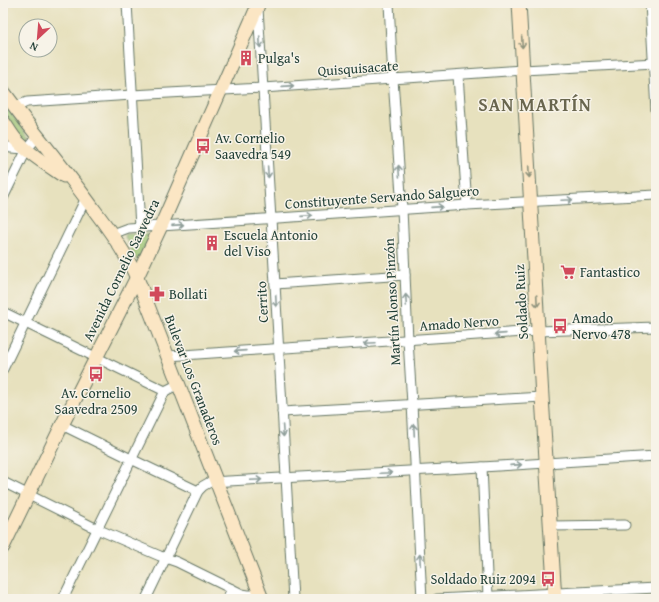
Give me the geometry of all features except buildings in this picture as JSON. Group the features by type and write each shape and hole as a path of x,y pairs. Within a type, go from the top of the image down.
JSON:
{"main road":[{"name":"Soldado Ruiz","path":"519,3 554,596"},
{"name":"Avenida Cornelio Saavedra","path":"3,547 161,226 258,4"},
{"name":"Bulevar Los Granaderos","path":"3,92 37,137 76,184 124,252 137,277 262,597"},
{"name":"Bulevar Los Granaderos","path":"3,122 17,140 36,157 76,184"}],"street":[{"path":"127,3 140,227"},
{"name":"Martín Alonso Pinzón","path":"389,3 402,209 422,599"},
{"path":"650,3 655,63 656,111"},
{"name":"Cerrito","path":"258,4 293,599"},
{"name":"Quisquisacate","path":"15,107 27,102 655,63"},
{"path":"458,75 467,205"},
{"path":"3,122 3,129"},
{"path":"3,198 27,149 37,137"},
{"path":"3,145 10,148 27,149"},
{"name":"Constituyente Servando Salguero","path":"112,234 128,228 140,227 402,209 656,195"},
{"path":"3,368 86,198"},
{"path":"275,284 405,275"},
{"path":"3,312 165,391"},
{"name":"Amado Nervo","path":"168,356 538,331 656,327"},
{"path":"63,599 165,391 179,384"},
{"path":"282,412 542,396"},
{"path":"62,425 198,491"},
{"path":"146,599 198,491 206,483 656,456"},
{"path":"482,467 488,596"},
{"path":"3,482 98,529 166,559 177,562 242,594 262,597"},
{"path":"550,526 625,525"},
{"path":"436,599 488,596 554,596 656,588"},
{"path":"227,599 232,589"}],"green space":[{"path":"3,104 29,137 29,140 26,142 23,141 3,111"},
{"path":"126,234 149,234 151,236 138,260 136,259 125,237"}],"place":[{"name":"Pulga's","path":"246,58"},
{"name":"Av. Cornelio Saavedra 549","path":"203,146"},
{"name":"Escuela Antonio del Viso","path":"212,243"},
{"name":"Fantastico","path":"568,272"},
{"name":"Bollati","path":"157,294"},
{"name":"Amado Nervo 478","path":"560,326"},
{"name":"Av. Cornelio Saavedra 2509","path":"96,374"},
{"name":"Soldado Ruiz 2094","path":"548,579"}],"district":[{"name":"SAN MARTÍN","path":"535,104"}]}
